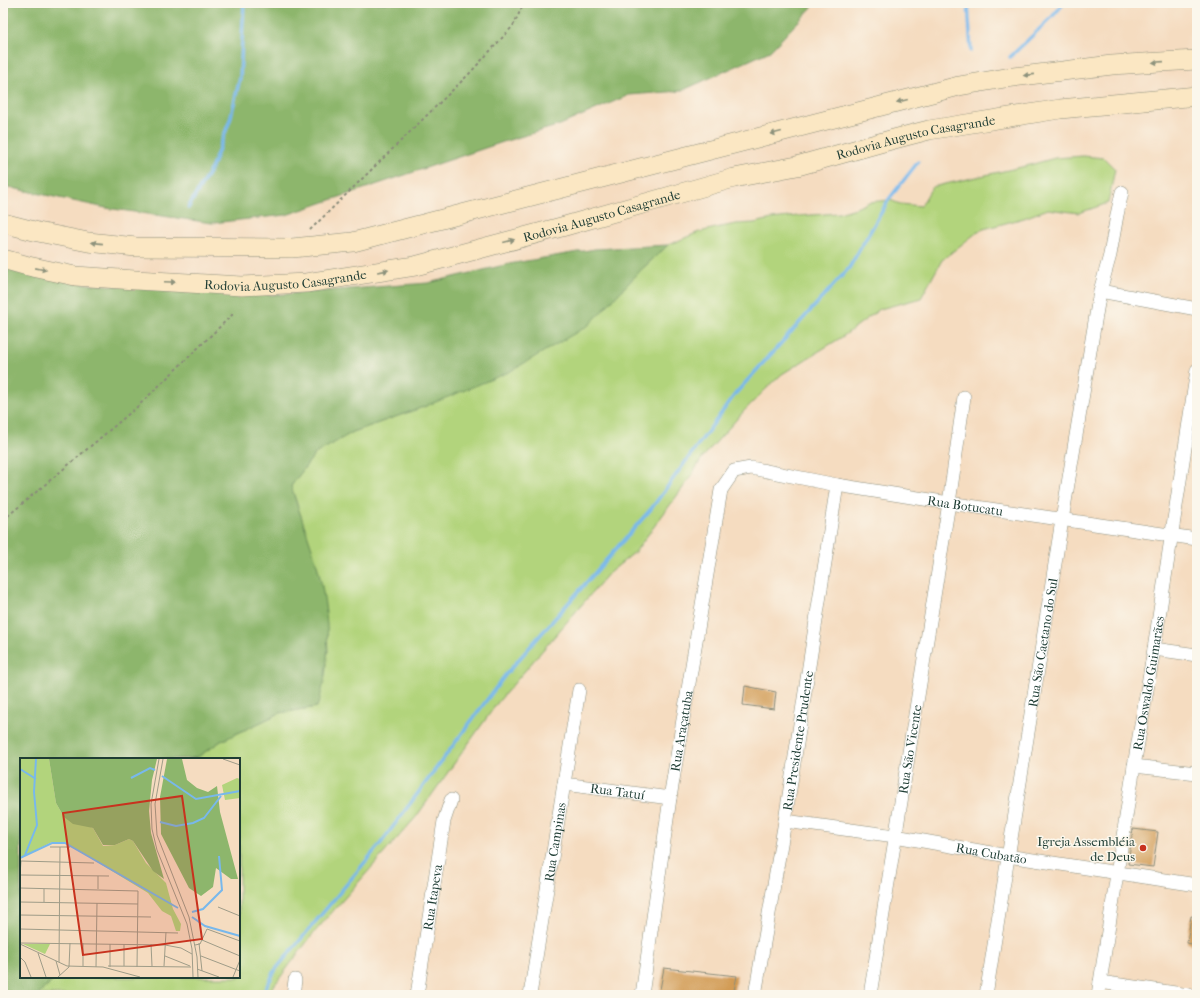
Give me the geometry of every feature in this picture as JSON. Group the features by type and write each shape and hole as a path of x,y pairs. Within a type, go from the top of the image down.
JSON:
{"main road":[{"path":"3,224 88,242 136,246 292,248 353,242 959,86 1005,78 1112,65 1197,60"},
{"name":"Rodovia Augusto Casagrande","path":"3,259 75,276 242,286 306,283 415,266 565,226 734,178 797,166 929,130 1060,109 1197,96"}],"street":[{"name":"Rua São Caetano do Sul","path":"986,995 1100,291 1110,255 1122,192"},
{"path":"1100,291 1197,309"},
{"name":"Rua Oswaldo Guimarães","path":"1098,995 1171,536 1193,424 1197,370"},
{"name":"Rua São Vicente","path":"870,995 949,503 964,397"},
{"name":"Rua Botucatu","path":"734,471 751,468 837,485 949,503 1197,539"},
{"name":"Rua Araçatuba","path":"642,995 670,798 721,490 734,471"},
{"name":"Rua Presidente Prudente","path":"755,995 785,821 837,485"},
{"path":"1154,649 1197,656"},
{"name":"Rua Campinas","path":"530,995 579,690"},
{"path":"1134,766 1197,773"},
{"name":"Rua Tatuí","path":"564,784 670,798"},
{"name":"Rua Itapeva","path":"417,995 444,821 451,800"},
{"name":"Rua Cubatão","path":"785,821 895,836 1008,856 1197,885"},
{"path":"293,995 295,980"},
{"path":"1100,982 1189,995"}],"path":[{"path":"308,231 469,74 514,26 524,3"},
{"path":"3,520 137,407 233,314"}],"green space":[{"path":"3,3 816,3 770,51 681,91 629,95 560,125 506,141 286,215 212,223 106,208 3,186"},
{"path":"1083,156 1104,158 1115,169 1108,203 1079,213 1048,209 1024,218 980,230 942,260 921,298 880,309 842,337 782,374 765,390 702,458 688,481 635,552 609,573 498,702 416,817 312,935 267,995 37,995 56,978 240,978 240,758 192,758 199,756 221,741 280,713 317,707 328,651 325,609 317,565 291,486 315,453 353,432 426,406 642,269 668,245 699,232 736,224 754,223 772,219 839,213 869,202 890,200 900,204 921,206 932,187 1055,158"},
{"path":"668,245 642,269 589,325 509,372 426,406 353,432 315,454 291,486 317,565 324,600 328,636 327,655 322,690 317,707 280,713 221,741 199,756 192,758 20,758 20,978 56,978 37,995 3,995 3,267 87,284 273,295 428,283 509,264 595,249"}],"building":[{"path":"745,686 776,692 774,709 743,705"},
{"name":"Igreja Assembléia de Deus","path":"1133,829 1158,832 1153,867 1128,864"},
{"path":"1191,916 1197,917 1197,945 1187,943"},
{"path":"664,968 737,976 733,995 659,995"}],"waterway":[{"path":"188,208 212,167 230,120 240,78 244,3"},
{"path":"968,3 971,51"},
{"path":"1010,57 1052,17 1064,3"},
{"path":"262,995 276,969 381,843 506,674 651,509 736,393 849,268 889,199 918,162"}],"place":[{"name":"Igreja Assembléia de Deus","path":"1143,848"}]}
